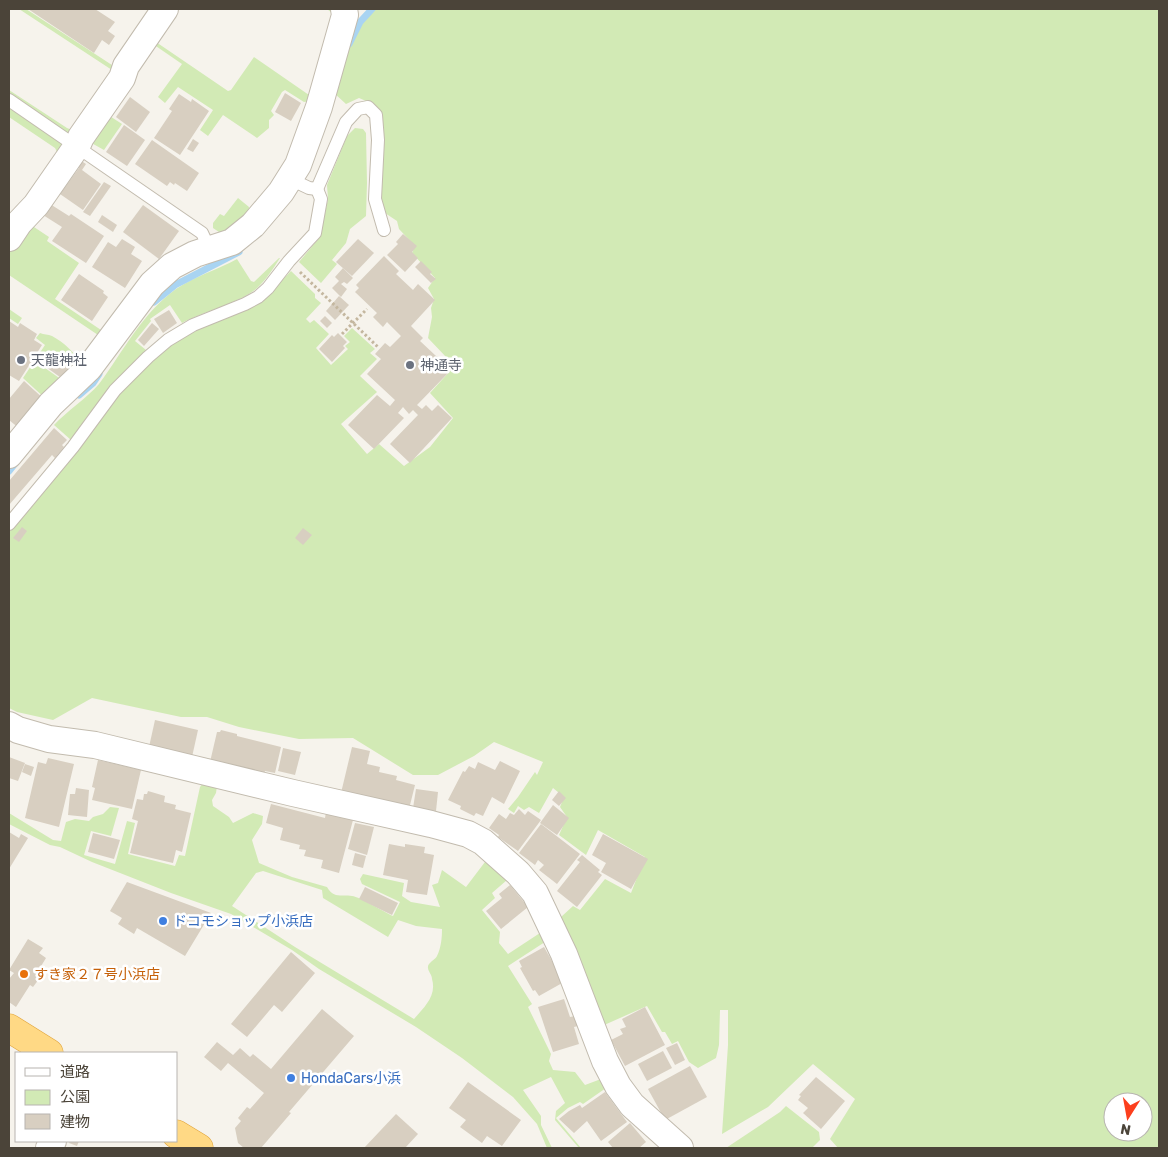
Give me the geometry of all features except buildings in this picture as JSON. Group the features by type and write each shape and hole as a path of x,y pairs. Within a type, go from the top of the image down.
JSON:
{"highway":[{"path":"9,1028 47,1052"},
{"path":"178,1135 199,1148"}],"street":[{"path":"9,238 19,223 36,205 77,146 81,137 122,78 126,66 165,9"},
{"path":"9,455 51,404 89,368 152,284 172,266 195,254 232,242 302,184 298,165 319,107 345,15 344,9"},
{"path":"9,725 18,730 49,739 95,746 431,824 468,834 483,842 518,873 535,893 558,940 605,1061 618,1086 632,1104 680,1148"}],"lane":[{"path":"9,100 202,233 210,250"},
{"path":"9,524 73,447 115,390 148,357 168,340 193,325 258,297 315,234 321,199 302,184 346,122 358,109 368,106 376,115 378,140 375,200 384,230"}],"path":[{"path":"289,261 379,348"},
{"path":"342,334 367,309"}],"green space":[{"path":"19,9 26,9 115,67 71,135 9,93 9,90 72,130 112,70"},
{"path":"327,9 337,9 311,101 304,102 285,90 282,92 271,111 274,115 269,120 269,128 257,138 223,115 208,136 200,130 213,110 178,87 165,103 158,97 182,64 150,42 156,42 228,91 231,90 254,57 309,95 322,56 332,13"},
{"path":"372,9 1159,9 1159,1148 838,1148 830,1139 855,1099 813,1064 768,1107 722,1134 728,1045 728,1010 720,1010 719,1045 716,1058 698,1068 689,1062 678,1041 672,1044 665,1032 662,1032 647,1006 602,1026 561,917 573,906 580,910 605,879 631,893 645,857 598,830 586,855 559,835 567,817 560,807 564,797 553,788 539,813 529,807 524,810 518,806 514,813 508,809 535,772 537,775 543,762 494,742 474,756 438,775 413,775 353,738 299,739 239,727 207,717 181,717 92,698 53,720 17,712 9,708 9,532 78,450 120,393 170,345 194,330 263,300 291,271 315,294 315,298 321,303 306,319 310,323 314,320 329,334 316,348 331,365 348,349 345,346 350,342 344,336 352,328 375,349 370,353 377,359 360,376 377,392 341,424 367,454 379,444 404,466 430,447 453,418 430,393 450,371 446,357 428,338 432,317 431,308 434,299 428,288 435,278 412,253 415,246 399,229 397,221 385,213 379,203 373,104 359,98 346,104 334,93 350,39"},
{"path":"9,108 64,145 57,152 55,148 9,117"},
{"path":"105,113 122,124 104,150 86,140"},
{"path":"355,128 363,129 366,133 366,216 350,229 346,243 332,260 337,264 321,283 299,262 320,237 328,199 327,185 347,136"},
{"path":"238,198 249,207 248,216 226,233 219,232 213,228 213,223 220,214 224,216"},
{"path":"28,223 49,237 47,241 79,263 55,299 104,332 101,337 9,275 9,247"},
{"path":"279,258 260,286 240,299 182,323 170,305 150,319 151,321 135,341 146,350 111,386 71,440 54,425 99,384 143,321 153,309 176,289 237,259 251,281 254,282"},
{"path":"9,309 22,318 18,324 9,318"},
{"path":"40,333 51,335 60,341 73,352 81,364 74,368 54,354 45,368 62,380 47,400 23,378 45,345 36,338"},
{"path":"203,783 217,786 212,800 213,806 229,817 233,823 253,813 263,816 262,824 252,840 259,863 292,877 327,887 335,895 356,897 393,916 400,902 362,884 360,879 363,874 404,883 402,896 411,902 440,907 432,885 438,883 442,870 466,887 488,858 507,880 492,893 495,898 482,910 500,932 499,943 508,954 543,931 548,940 508,966 532,1004 528,1007 551,1054 549,1061 553,1070 575,1072 585,1085 601,1079 606,1088 583,1104 580,1102 568,1108 556,1118 581,1148 555,1120 556,1111 565,1103 551,1077 523,1090 541,1116 541,1125 552,1148 547,1148 537,1124 513,1097 462,1058 416,1027 319,969 292,950 231,914 171,893 92,862 60,847 50,845 9,824 9,813 53,840 61,841 66,822 75,819 89,821 93,817 103,814 110,807 119,808 111,836 91,831 84,855 115,864 127,821 135,823 128,854 175,866 179,855 185,856 200,787","holes":["263,871 322,890 323,898 388,937 398,920 416,926 442,929 438,953 428,966 432,978 433,991 425,1006 414,1019 295,947 232,906 256,873"]},
{"path":"786,1106 819,1132 820,1140 812,1148 726,1148 780,1112"}],"waterway":[{"path":"349,44 360,22 372,9"},
{"path":"154,302 175,285 239,252"},
{"path":"79,395 93,383 99,374"},
{"path":"9,471 17,461"}],"place":[{"name":"天龍神社","path":"21,360"},
{"name":"神通寺","path":"410,365"},
{"name":"ドコモショップ小浜店","path":"163,921"},
{"name":"すき家２７号小浜店","path":"24,974"},
{"name":"HondaCars小浜","path":"291,1078"}]}
